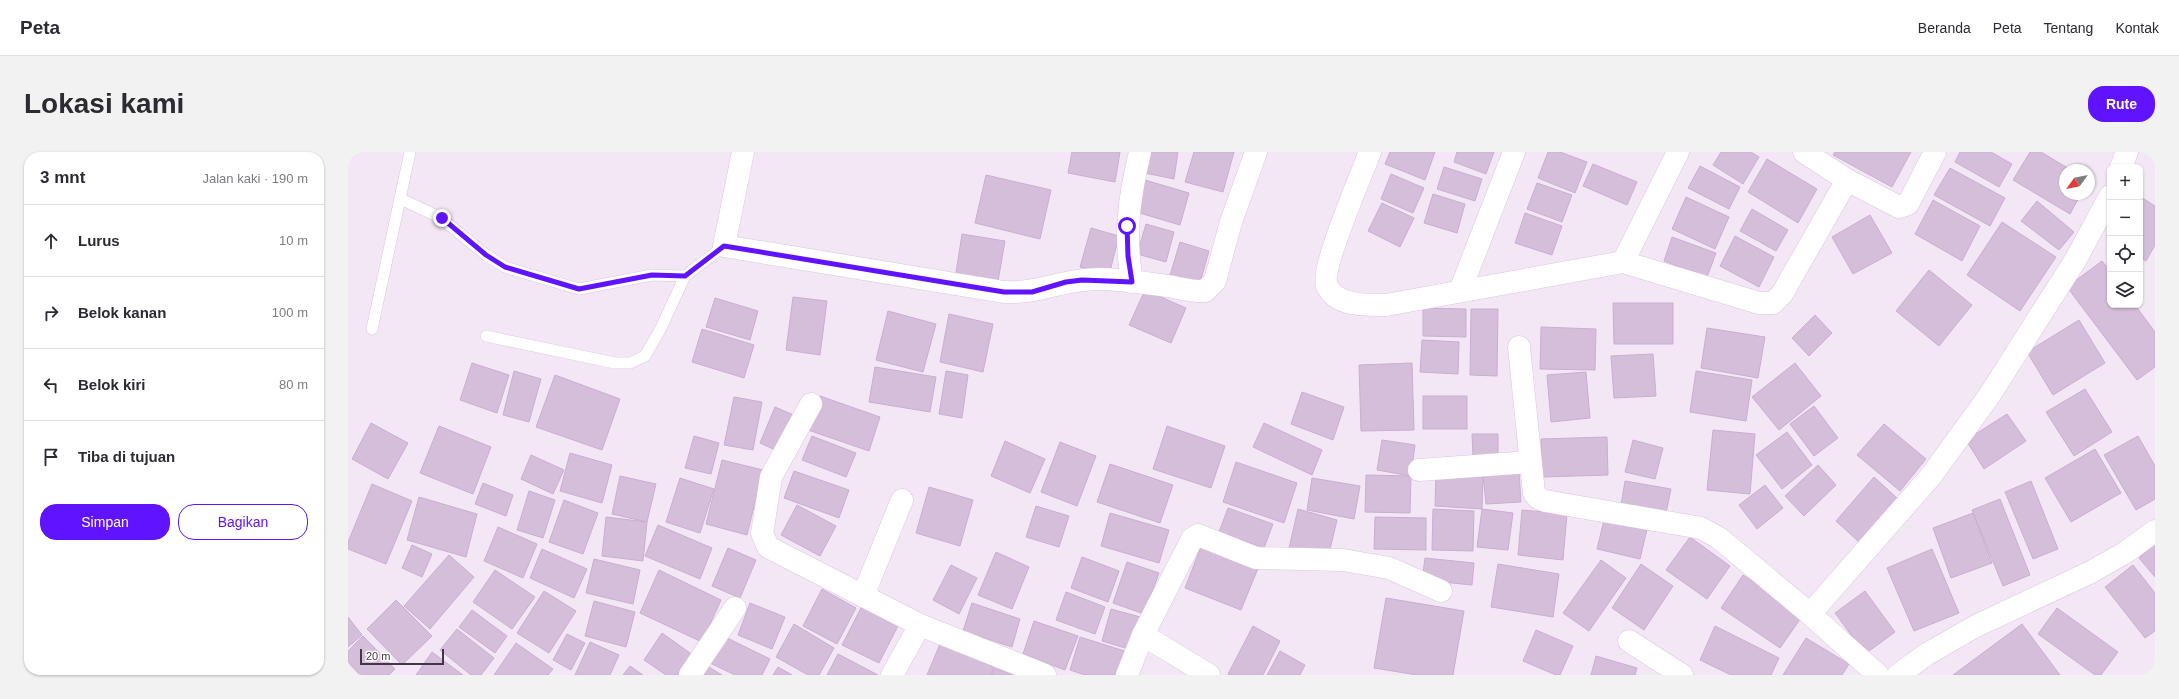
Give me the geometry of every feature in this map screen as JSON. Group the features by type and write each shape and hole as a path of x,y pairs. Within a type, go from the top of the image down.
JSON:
{"street":[{"path":"743,152 724,246 1004,292 1032,292 1066,282 1082,280 1132,282 1205,291 1212,286 1256,152"},
{"path":"1132,282 1128,256 1127,226 1130,196 1140,152"},
{"path":"1370,152 1333,251 1326,276 1328,288 1341,299 1359,305 1386,305 1623,262 1759,303 1773,303 1782,294 1847,180"},
{"path":"1460,291 1514,152"},
{"path":"1623,262 1678,152"},
{"path":"1804,152 1847,180 1899,207 1903,207 1911,200 1935,152"},
{"path":"2122,164 2127,152"},
{"path":"1810,614 1931,476 1989,396 2076,259 2108,200"},
{"path":"1519,347 1534,493 1540,500 1701,528 1719,538 1810,614 1878,675"},
{"path":"811,404 771,477 762,538 768,547 920,625 1045,675"},
{"path":"1419,470 1530,462"},
{"path":"863,596 902,500"},
{"path":"1898,675 1926,654 1976,626 2091,572 2126,552 2155,531"},
{"path":"1127,675 1142,635 1192,539 1195,536 1200,535 1256,558 1344,560 1389,568 1442,591"},
{"path":"690,675 735,608"},
{"path":"892,675 920,625"},
{"path":"1142,635 1209,675"},
{"path":"1629,641 1682,675"}],"lane":[{"path":"372,329 410,152"},
{"path":"401,199 442,218 486,255 505,267 579,289 656,275 685,276"},
{"path":"486,336 615,363 630,363 645,356 650,350 685,276 724,246"}],"building":[{"path":"1072,152 1120,152 1115,182 1068,173"},
{"path":"1149,152 1178,152 1174,179 1145,173"},
{"path":"1194,152 1234,152 1223,192 1185,182"},
{"path":"1390,152 1435,152 1425,180 1385,164"},
{"path":"1457,152 1494,152 1486,174 1454,162"},
{"path":"1548,152 1560,152 1587,162 1575,193 1538,178"},
{"path":"1721,152 1751,152 1759,157 1743,184 1713,165"},
{"path":"1835,152 1911,152 1892,187 1833,155"},
{"path":"1960,152 1991,152 2012,164 1999,187 1955,162"},
{"path":"2030,152 2041,152 2061,164 2059,164 2059,200 2078,200 2070,214 2013,180"},
{"path":"1767,159 1817,189 1798,223 1748,192"},
{"path":"1593,164 1637,182 1627,205 1583,186"},
{"path":"1700,166 1740,187 1729,209 1688,188"},
{"path":"1444,167 1482,179 1475,201 1437,189"},
{"path":"1950,168 2005,198 1990,226 1934,195"},
{"path":"1391,174 1424,188 1413,213 1381,199"},
{"path":"986,175 1051,190 1040,239 975,223"},
{"path":"1145,180 1189,193 1180,225 1136,212"},
{"path":"1537,183 1572,195 1562,222 1527,209"},
{"path":"1433,194 1465,204 1457,233 1424,223"},
{"path":"1686,197 1729,217 1715,249 1672,229"},
{"path":"2143,198 2155,206 2155,245 2146,261 2143,259"},
{"path":"1933,200 1980,226 1962,261 1915,234"},
{"path":"2037,201 2074,232 2059,250 2021,221"},
{"path":"1382,203 1414,218 1400,247 1368,231"},
{"path":"1752,209 1788,230 1776,251 1740,231"},
{"path":"1525,213 1562,226 1552,255 1515,243"},
{"path":"1870,215 1892,253 1853,274 1832,237"},
{"path":"2002,222 2056,257 2020,311 1967,275"},
{"path":"1146,224 1174,232 1166,262 1137,254"},
{"path":"1091,228 1119,236 1109,275 1080,267"},
{"path":"962,234 1005,241 997,287 955,279"},
{"path":"1735,236 1774,257 1759,287 1720,266"},
{"path":"1672,237 1716,253 1707,277 1664,261"},
{"path":"1180,242 1209,251 1198,290 1168,282"},
{"path":"2102,261 2107,267 2107,308 2137,308 2155,332 2155,367 2137,380 2067,287"},
{"path":"1929,270 1972,305 1939,346 1896,311"},
{"path":"1145,290 1186,308 1171,343 1129,325"},
{"path":"793,297 827,301 820,355 786,350"},
{"path":"715,298 758,311 750,340 706,327"},
{"path":"1613,303 1673,303 1673,344 1614,344"},
{"path":"1423,308 1466,309 1466,337 1423,336"},
{"path":"1471,309 1498,309 1497,376 1470,375"},
{"path":"888,311 936,324 923,372 876,360"},
{"path":"949,314 993,324 983,372 940,362"},
{"path":"1815,315 1832,333 1809,356 1792,338"},
{"path":"2079,320 2105,363 2053,395 2027,352"},
{"path":"1541,327 1596,329 1595,370 1540,369"},
{"path":"1707,328 1765,337 1758,378 1701,368"},
{"path":"702,329 754,345 744,378 692,362"},
{"path":"1422,340 1459,342 1458,374 1420,372"},
{"path":"1653,354 1656,396 1614,398 1611,356"},
{"path":"472,363 509,375 497,413 460,400"},
{"path":"1412,363 1414,430 1361,431 1359,365"},
{"path":"1795,363 1821,396 1779,430 1752,397"},
{"path":"875,367 936,377 930,412 869,402"},
{"path":"514,371 541,379 529,422 503,415"},
{"path":"946,371 968,375 962,418 939,414"},
{"path":"1696,371 1752,380 1746,421 1690,412"},
{"path":"1586,372 1590,418 1551,422 1547,375"},
{"path":"555,375 620,399 602,450 536,427"},
{"path":"2085,389 2112,432 2074,456 2046,412"},
{"path":"1302,392 1344,407 1333,440 1291,424"},
{"path":"820,396 880,417 869,451 808,430"},
{"path":"1423,396 1467,396 1467,429 1423,429"},
{"path":"734,397 762,402 753,450 724,445"},
{"path":"1814,406 1838,438 1814,456 1790,424"},
{"path":"775,407 796,416 780,452 760,443"},
{"path":"2007,414 2026,441 1984,469 1966,440"},
{"path":"371,423 408,443 388,479 352,459"},
{"path":"1264,423 1322,450 1312,475 1253,447"},
{"path":"1884,424 1926,459 1900,491 1857,455"},
{"path":"439,426 491,447 473,494 420,473"},
{"path":"1167,426 1225,446 1211,488 1153,469"},
{"path":"1713,430 1755,434 1750,494 1707,490"},
{"path":"1787,432 1812,465 1782,489 1756,455"},
{"path":"1472,434 1498,434 1498,456 1473,456"},
{"path":"694,436 719,443 711,474 685,468"},
{"path":"812,436 856,453 846,477 802,460"},
{"path":"2138,436 2155,466 2155,499 2136,510 2104,455"},
{"path":"1607,437 1608,475 1542,477 1541,439"},
{"path":"1382,440 1415,445 1411,476 1377,470"},
{"path":"1633,440 1663,448 1655,479 1625,472"},
{"path":"1005,441 1045,459 1030,493 991,476"},
{"path":"1060,442 1096,456 1077,506 1041,492"},
{"path":"2095,449 2121,493 2071,522 2045,478"},
{"path":"570,453 612,465 602,503 560,491"},
{"path":"531,455 564,470 553,494 521,479"},
{"path":"722,460 763,470 747,535 706,524"},
{"path":"1236,462 1297,483 1284,523 1223,502"},
{"path":"1110,464 1173,485 1160,523 1097,502"},
{"path":"1818,465 1836,485 1804,516 1785,496"},
{"path":"794,471 849,490 839,518 784,498"},
{"path":"1519,472 1521,502 1486,504 1483,475"},
{"path":"1436,473 1483,475 1482,509 1435,506"},
{"path":"1366,475 1411,476 1410,513 1365,512"},
{"path":"620,476 656,484 647,522 612,514"},
{"path":"1874,477 1897,498 1859,542 1836,521"},
{"path":"680,478 714,489 700,533 666,522"},
{"path":"1312,478 1360,486 1354,519 1307,510"},
{"path":"1625,481 1671,489 1666,513 1621,505"},
{"path":"2031,481 2058,549 2033,559 2005,492"},
{"path":"483,483 513,495 506,516 475,504"},
{"path":"372,484 412,501 386,564 348,549 348,542"},
{"path":"1765,485 1783,508 1757,529 1739,505"},
{"path":"929,487 973,500 960,546 916,533"},
{"path":"529,491 555,500 543,538 517,530"},
{"path":"419,497 477,514 466,557 407,540"},
{"path":"2000,499 2030,575 2003,586 1972,510"},
{"path":"564,500 598,513 583,554 549,542"},
{"path":"797,505 836,526 820,556 781,535"},
{"path":"1036,506 1069,516 1059,547 1026,537"},
{"path":"1228,508 1273,524 1264,548 1219,532"},
{"path":"1298,509 1337,520 1328,558 1289,548"},
{"path":"1433,509 1474,511 1473,551 1432,550"},
{"path":"1482,509 1513,513 1508,550 1477,547"},
{"path":"1522,510 1567,514 1563,560 1518,555"},
{"path":"1110,513 1169,530 1159,563 1101,546"},
{"path":"1973,513 1992,563 1951,578 1933,528"},
{"path":"1605,516 1648,525 1640,559 1597,549"},
{"path":"606,517 647,522 643,561 602,556"},
{"path":"1375,517 1426,518 1426,550 1374,549"},
{"path":"658,525 712,548 700,579 645,556"},
{"path":"498,527 537,544 523,578 484,561"},
{"path":"1690,537 1730,566 1707,599 1666,570"},
{"path":"1202,544 1259,566 1241,610 1185,588"},
{"path":"2155,544 2155,577 2139,558"},
{"path":"412,545 432,554 422,577 402,568"},
{"path":"728,548 756,560 740,598 712,586"},
{"path":"542,549 587,569 574,598 530,578"},
{"path":"1932,549 1959,613 1914,631 1887,568"},
{"path":"996,552 1029,567 1012,609 978,595"},
{"path":"449,555 474,577 430,629 404,606"},
{"path":"1082,557 1119,571 1108,602 1071,588"},
{"path":"1425,558 1474,563 1472,585 1422,580"},
{"path":"594,559 640,570 633,604 586,593"},
{"path":"1601,560 1626,578 1589,631 1563,613"},
{"path":"1127,562 1159,573 1144,614 1113,603"},
{"path":"1498,564 1559,574 1553,617 1491,607"},
{"path":"1641,564 1673,586 1644,630 1612,608"},
{"path":"951,565 977,578 959,614 933,600"},
{"path":"2133,565 2155,593 2155,631 2145,638 2105,587"},
{"path":"495,570 535,597 512,629 473,602"},
{"path":"659,570 721,600 702,642 640,613"},
{"path":"1743,575 1803,615 1780,648 1721,608"},
{"path":"822,589 856,608 837,644 803,626"},
{"path":"544,591 576,611 549,653 517,633"},
{"path":"1865,591 1895,632 1865,654 1835,613"},
{"path":"1066,592 1105,607 1095,634 1056,620"},
{"path":"1386,598 1464,611 1453,675 1417,675 1374,668"},
{"path":"396,600 432,636 402,665 367,629"},
{"path":"594,601 635,612 626,647 585,636"},
{"path":"750,603 785,617 772,649 738,635"},
{"path":"972,603 1020,619 1012,647 963,631"},
{"path":"862,606 899,624 879,663 842,645"},
{"path":"2057,608 2118,652 2101,675 2095,675 2038,634"},
{"path":"1111,609 1144,618 1135,651 1102,641"},
{"path":"472,610 507,636 495,653 459,627"},
{"path":"348,617 362,635 348,647"},
{"path":"1034,621 1078,636 1065,670 1023,654"},
{"path":"794,624 834,648 819,675 808,675 776,657"},
{"path":"2022,624 2060,675 1953,675"},
{"path":"1253,626 1280,641 1263,675 1229,675 1228,674"},
{"path":"1715,626 1779,658 1771,675 1731,675 1700,660"},
{"path":"457,629 494,658 481,675 471,675 440,650"},
{"path":"1536,630 1573,646 1560,675 1556,675 1523,661"},
{"path":"662,633 697,658 685,675 666,675 644,660"},
{"path":"567,634 585,643 571,670 553,660"},
{"path":"721,635 770,659 762,675 735,675 708,662"},
{"path":"363,636 395,669 389,675 360,675 348,662 348,651"},
{"path":"1080,637 1131,653 1124,675 1085,675 1070,670"},
{"path":"1806,638 1849,664 1842,675 1783,675"},
{"path":"590,642 619,655 610,675 575,675"},
{"path":"516,643 553,669 548,675 494,675"},
{"path":"940,644 994,667 991,675 927,675"},
{"path":"1280,651 1305,665 1300,675 1267,675"},
{"path":"432,652 463,675 416,675"},
{"path":"838,654 878,675 827,675"},
{"path":"1596,656 1637,668 1635,675 1591,675"},
{"path":"704,664 722,675 697,675"},
{"path":"630,666 643,675 623,675"},
{"path":"778,667 792,675 773,675"},
{"path":"994,668 1015,675 992,675"}],"route":[{"path":"442,218 486,255 505,267 579,289 660,274 685,276 724,246 1004,292 1032,292 1066,282 1082,280 1098,279 1132,282 1128,256 1127,226"}]}
